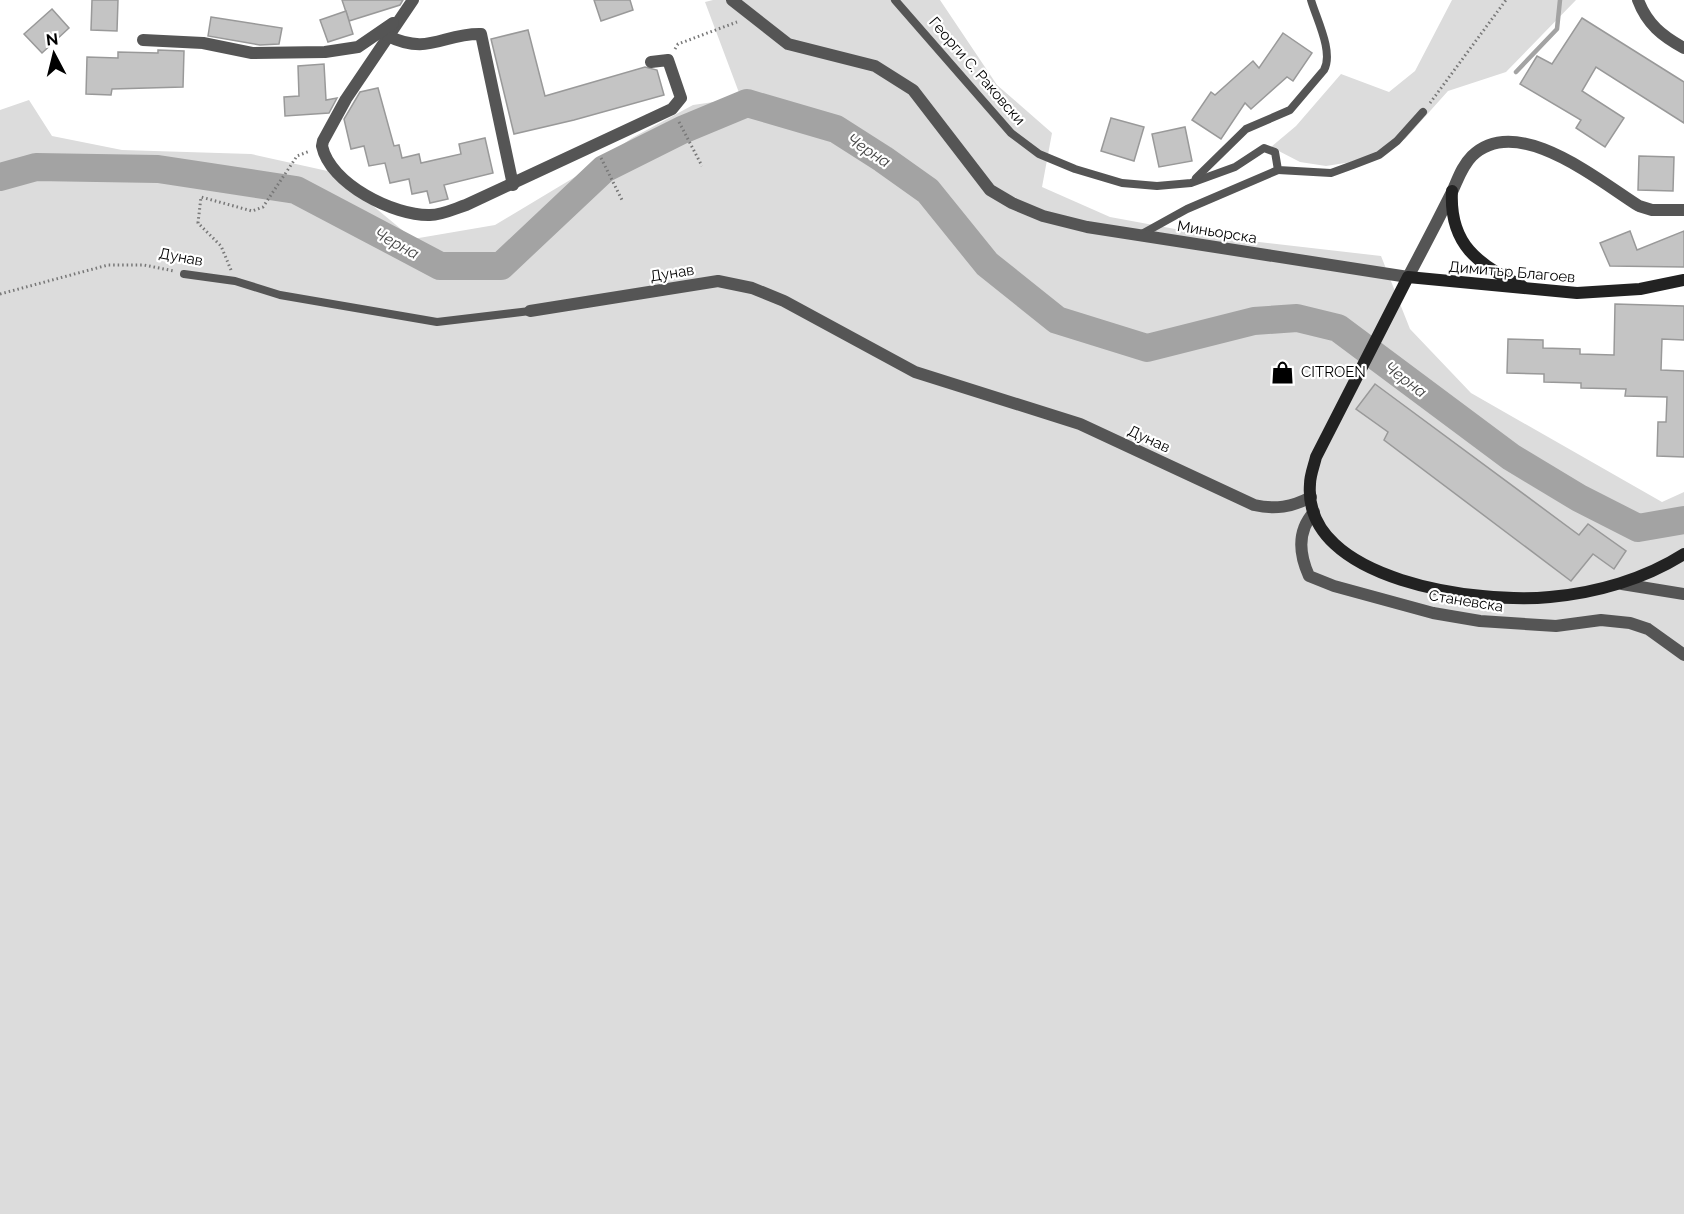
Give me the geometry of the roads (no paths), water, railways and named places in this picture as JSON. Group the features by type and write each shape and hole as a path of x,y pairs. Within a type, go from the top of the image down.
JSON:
{"main road":[{"path":"1452,191 1453,224 1471,253 1494,273 1532,291"},
{"path":"1408,277 1316,457 1309,485 1314,512 1335,543 1354,559 1398,580 1430,588 1487,597 1549,597 1622,584 1684,555"},
{"name":"Димитър Благоев","path":"1408,277 1532,291 1603,292 1684,280"}],"street":[{"path":"413,0 346,99 323,141 323,151 344,179 373,200 411,214 432,215 466,205 672,109 681,98 668,60 651,63"},
{"name":"Миньорска","path":"732,0 760,25 788,44 875,66 914,90 990,190 1012,203 1043,216 1140,235 1408,277"},
{"path":"1638,0 1651,25 1663,36 1684,48"},
{"path":"143,40 202,43 252,53 344,51 367,42 401,17"},
{"path":"387,36 418,46 481,34 513,185"},
{"path":"1408,277 1460,172 1473,155 1487,146 1512,141 1543,148 1639,206 1652,210 1684,210"},
{"name":"Дунав","path":"530,311 718,281 752,288 784,302 915,372 1080,424 1254,505 1269,508 1296,505 1311,497"},
{"name":"Станевска","path":"1314,512 1304,523 1300,557 1309,576 1334,586 1433,613 1480,621 1556,626 1601,620 1630,623 1648,628 1684,655"},
{"path":"1622,584 1684,594"}],"lane":[{"name":"Георги С. Раковски","path":"895,0 1011,133 1040,154 1122,183 1157,186 1191,183 1235,167 1264,148 1275,152 1278,170"},
{"path":"1191,183 1246,129 1290,110 1323,70 1327,63 1326,53 1311,0"},
{"path":"1140,235 1187,209 1278,170 1331,173 1379,155 1397,141 1423,112"},
{"name":"Дунав","path":"184,273 236,281 280,295 437,322 530,311"}],"waterway":[{"path":"1516,72 1557,29 1560,0"},
{"name":"Черна","path":"0,177 36,167 158,169 296,190 440,266 501,266 604,169 682,130 747,103 836,129 883,159 928,191 987,264 1057,320 1147,348 1254,321 1297,318 1338,328 1511,457 1579,498 1638,528 1684,520"}],"place":[{"name":"CITROEN","path":"1283,372"}]}
